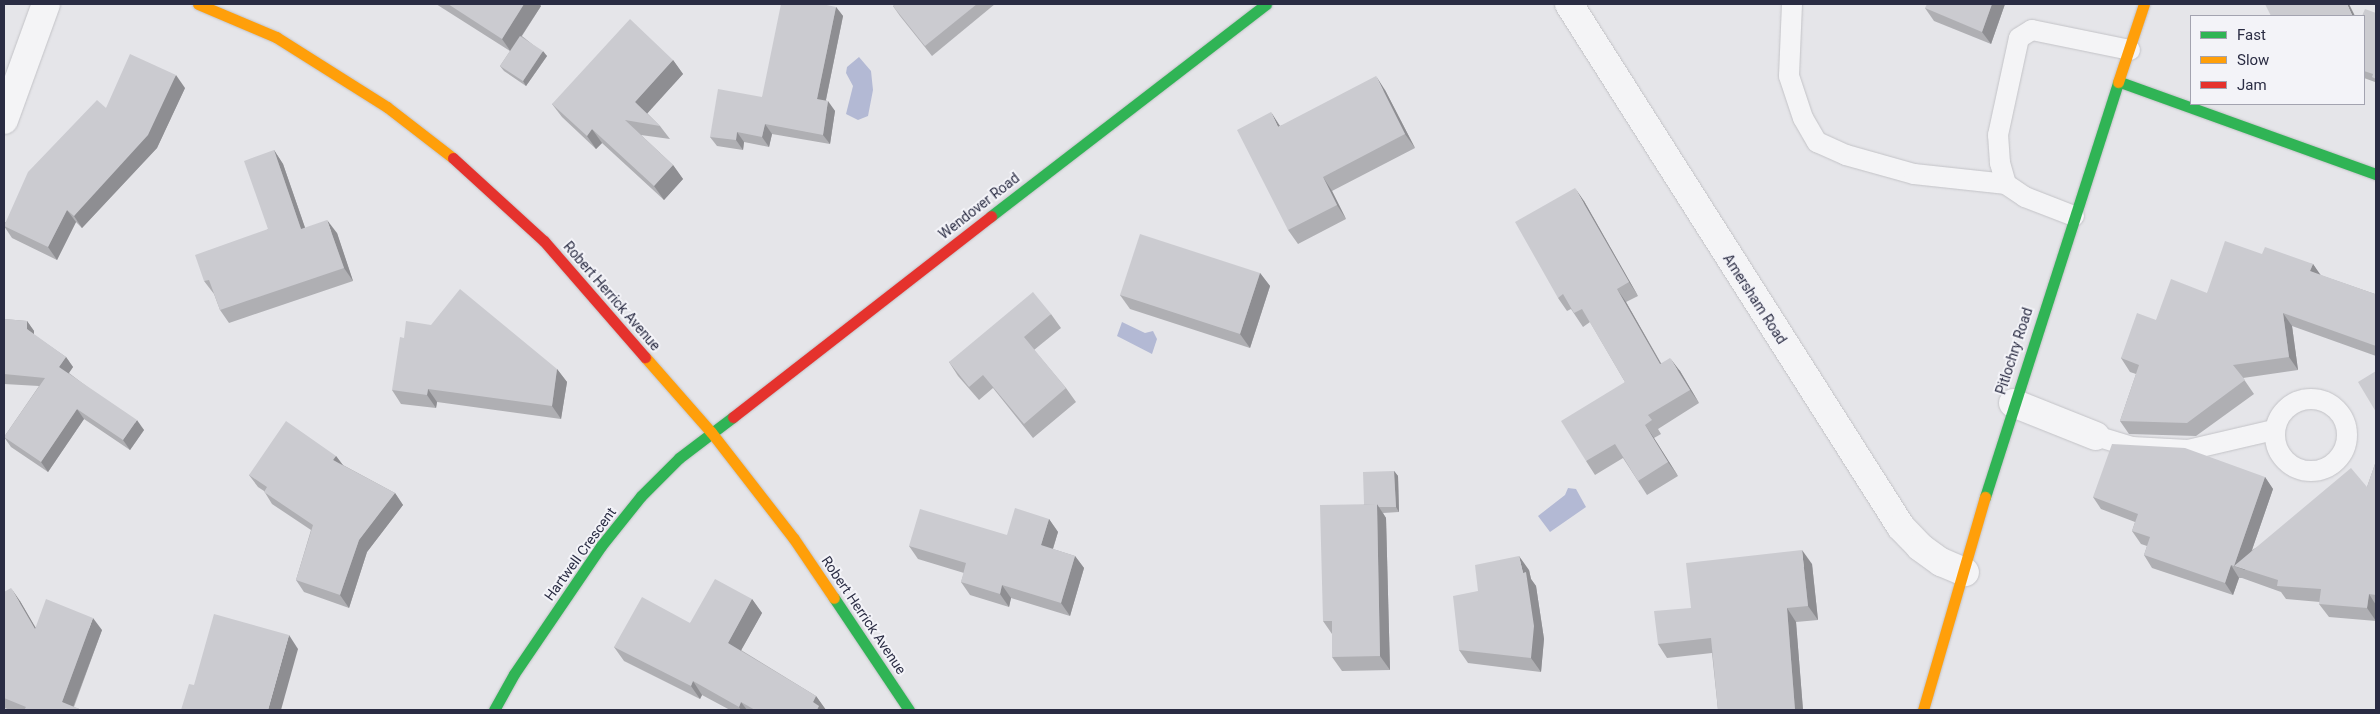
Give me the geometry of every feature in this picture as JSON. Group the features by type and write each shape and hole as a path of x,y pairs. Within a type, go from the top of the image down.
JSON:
{"street":[{"path":"4,120 46,4"},
{"name":"Robert Herrick Avenue","path":"198,4 276,37 336,72 457,161 544,241 711,432 794,539 909,710"},
{"name":"Wendover Road","path":"711,432 1266,4"},
{"name":"Amersham Road","path":"1569,4 1901,527 1920,547 1941,562 1965,572"},
{"name":"Pitlochry Road","path":"1923,710 1965,572 2013,402 2120,82 2144,4"},
{"path":"2120,82 2376,174"},
{"path":"2013,402 2096,436"},
{"name":"Hartwell Crescent","path":"494,710 514,674 601,546 641,496 711,432"}],"lane":[{"path":"1792,4 1789,76 1803,118 1816,142 1846,155 1914,174 2006,184 2025,197 2074,216"},
{"path":"2006,184 2000,163 1998,135 2019,38 2032,30 2130,50"},
{"path":"2096,436 2132,447 2188,450 2274,430"}],"water":[{"path":"859,57 871,71 873,90 868,116 858,120 846,114 853,86 846,73 847,67"},
{"path":"1122,322 1145,333 1153,331 1157,339 1152,354 1117,336"},
{"path":"1568,488 1576,489 1586,507 1550,532 1538,516 1565,495"}],"building":[{"path":"448,4 524,4 502,39"},
{"path":"781,4 822,4 836,7 817,99 828,101 823,135 765,124 762,137 737,132 736,140 710,137 718,89 762,97"},
{"path":"896,4 977,4 925,46 893,6"},
{"path":"1927,4 1992,4 1982,32 1925,8"},
{"path":"2265,4 2347,4 2352,15 2270,15"},
{"path":"2365,9 2376,13 2376,79 2372,77 2373,74 2365,71 2365,15 2362,15"},
{"path":"630,19 673,60 635,102 660,126 625,120 673,165 654,186 592,129 587,136 552,104"},
{"path":"520,36 543,51 523,81 500,66"},
{"path":"130,54 176,75 148,135 74,216 67,210 48,247 4,226 28,172 97,100 106,108"},
{"path":"1376,76 1405,134 1323,177 1337,205 1288,230 1237,130 1271,112 1278,127"},
{"path":"274,150 301,229 327,220 344,268 220,310 209,280 204,281 195,255 268,229 244,161"},
{"path":"1575,188 1629,282 1617,289 1660,364 1670,358 1690,390 1648,415 1652,420 1645,425 1668,462 1638,481 1615,444 1586,461 1561,421 1625,382 1582,309 1574,313 1563,294 1558,298 1515,222"},
{"path":"1140,234 1260,273 1240,334 1120,295"},
{"path":"2225,241 2262,254 2265,247 2313,264 2310,271 2375,294 2376,292 2376,346 2283,313 2289,357 2233,365 2245,380 2187,423 2120,421 2139,365 2121,358 2137,313 2156,320 2171,279 2207,293"},
{"path":"460,289 557,369 552,406 428,389 427,395 392,390 400,337 404,338 406,321 431,325"},
{"path":"1033,292 1051,314 1024,337 1066,388 1024,424 983,375 969,387 949,362"},
{"path":"4,319 27,321 27,329 66,357 59,367 137,420 123,440 77,409 41,462 4,437 45,378 4,374"},
{"path":"2376,371 2376,412 2358,382"},
{"path":"286,421 336,456 333,460 395,493 359,540 340,595 296,580 313,525 264,492 267,487 249,475"},
{"path":"2112,444 2185,448 2265,477 2234,566 2231,565 2225,583 2144,555 2150,537 2132,531 2138,514 2093,497"},
{"path":"2376,461 2376,595 2369,594 2367,608 2319,604 2321,589 2277,586 2278,580 2234,566 2351,468 2367,487"},
{"path":"1394,471 1396,507 1379,507 1377,504 1364,504 1363,472"},
{"path":"1377,504 1380,656 1332,657 1332,621 1323,621 1320,505"},
{"path":"1015,508 1049,519 1041,545 1075,556 1061,603 1002,585 1000,594 961,582 966,563 909,546 920,509 1007,535"},
{"path":"1802,550 1808,606 1787,608 1795,710 1718,710 1711,638 1658,644 1654,611 1691,608 1686,563"},
{"path":"1519,556 1523,573 1526,572 1534,626 1531,658 1459,650 1453,596 1478,591 1475,565"},
{"path":"715,579 752,599 728,643 816,696 813,702 819,706 817,710 755,710 741,702 739,707 693,681 691,686 614,647 642,597 690,623"},
{"path":"11,588 35,629 46,599 93,618 62,702 82,710 24,710 26,707 4,698 4,592"},
{"path":"214,614 289,635 268,710 181,710 189,684 194,685"}],"traffic: fast":[{"path":"991,216 1266,4"},
{"path":"1985,497 2118,82"},
{"path":"2120,82 2376,174"},
{"path":"494,710 514,674 601,546 641,496 679,458 733,417"},
{"path":"834,598 909,710"}],"traffic: slow":[{"path":"198,4 276,37 387,107 453,158"},
{"path":"2118,82 2144,4"},
{"path":"645,357 711,432 794,539 834,598"},
{"path":"1923,710 1985,497"}],"traffic: jam":[{"path":"453,158 544,241 645,357"},
{"path":"733,417 991,216"}]}
